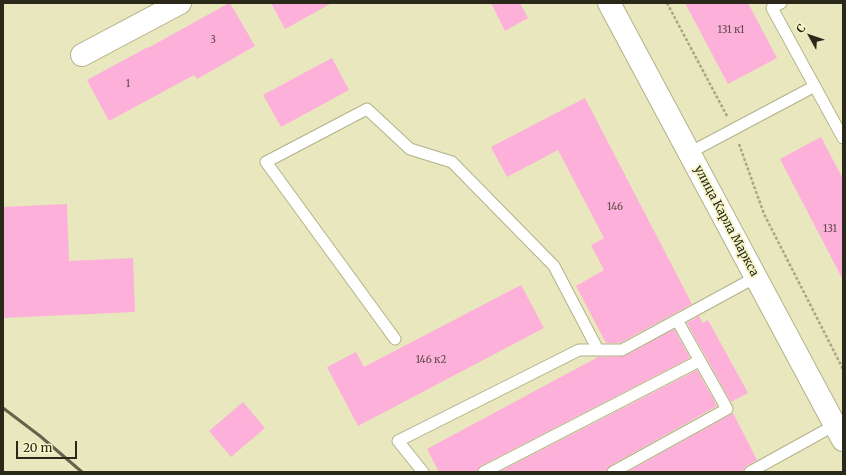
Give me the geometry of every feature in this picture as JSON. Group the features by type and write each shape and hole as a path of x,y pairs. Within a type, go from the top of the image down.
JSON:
{"main road":[{"path":"82,55 180,3"},
{"name":"улица Карла Маркса","path":"609,3 756,277 838,423"}],"lane":[{"path":"781,3 772,8 843,138"},
{"path":"689,153 815,86"},
{"path":"395,339 266,162 367,109 410,149 452,162 554,266 598,350"},
{"path":"423,472 398,440 579,350 622,350 756,277"},
{"path":"613,472 727,409 677,320"},
{"path":"484,472 699,360"},
{"path":"750,472 838,423"}],"path":[{"path":"667,3 734,129 764,214 843,369"}],"building":[{"path":"229,3 255,46 197,79 194,75 109,121 87,80"},
{"path":"271,3 332,3 285,29"},
{"path":"491,3 520,3 528,18 505,31"},
{"path":"685,3 748,3 777,58 728,84"},
{"path":"332,58 349,90 281,127 263,95"},
{"path":"585,98 692,304 620,343 606,343 576,286 604,270 591,245 604,238 558,150 507,177 491,147"},
{"path":"821,137 843,179 843,280 780,159"},
{"path":"67,204 69,261 133,258 135,312 3,318 3,207"},
{"path":"521,285 544,328 358,426 327,367 356,352 364,367"},
{"path":"699,316 703,323 708,320 748,393 731,402 687,323"},
{"path":"674,329 690,358 481,466 477,472 439,472 427,449 598,357 625,356"},
{"path":"697,370 717,406 610,466 606,472 499,472"},
{"path":"243,402 265,428 231,457 209,431"},
{"path":"733,413 757,460 746,466 743,472 627,472 730,415"}],"railway":[{"path":"3,408 40,436 82,472"}]}
